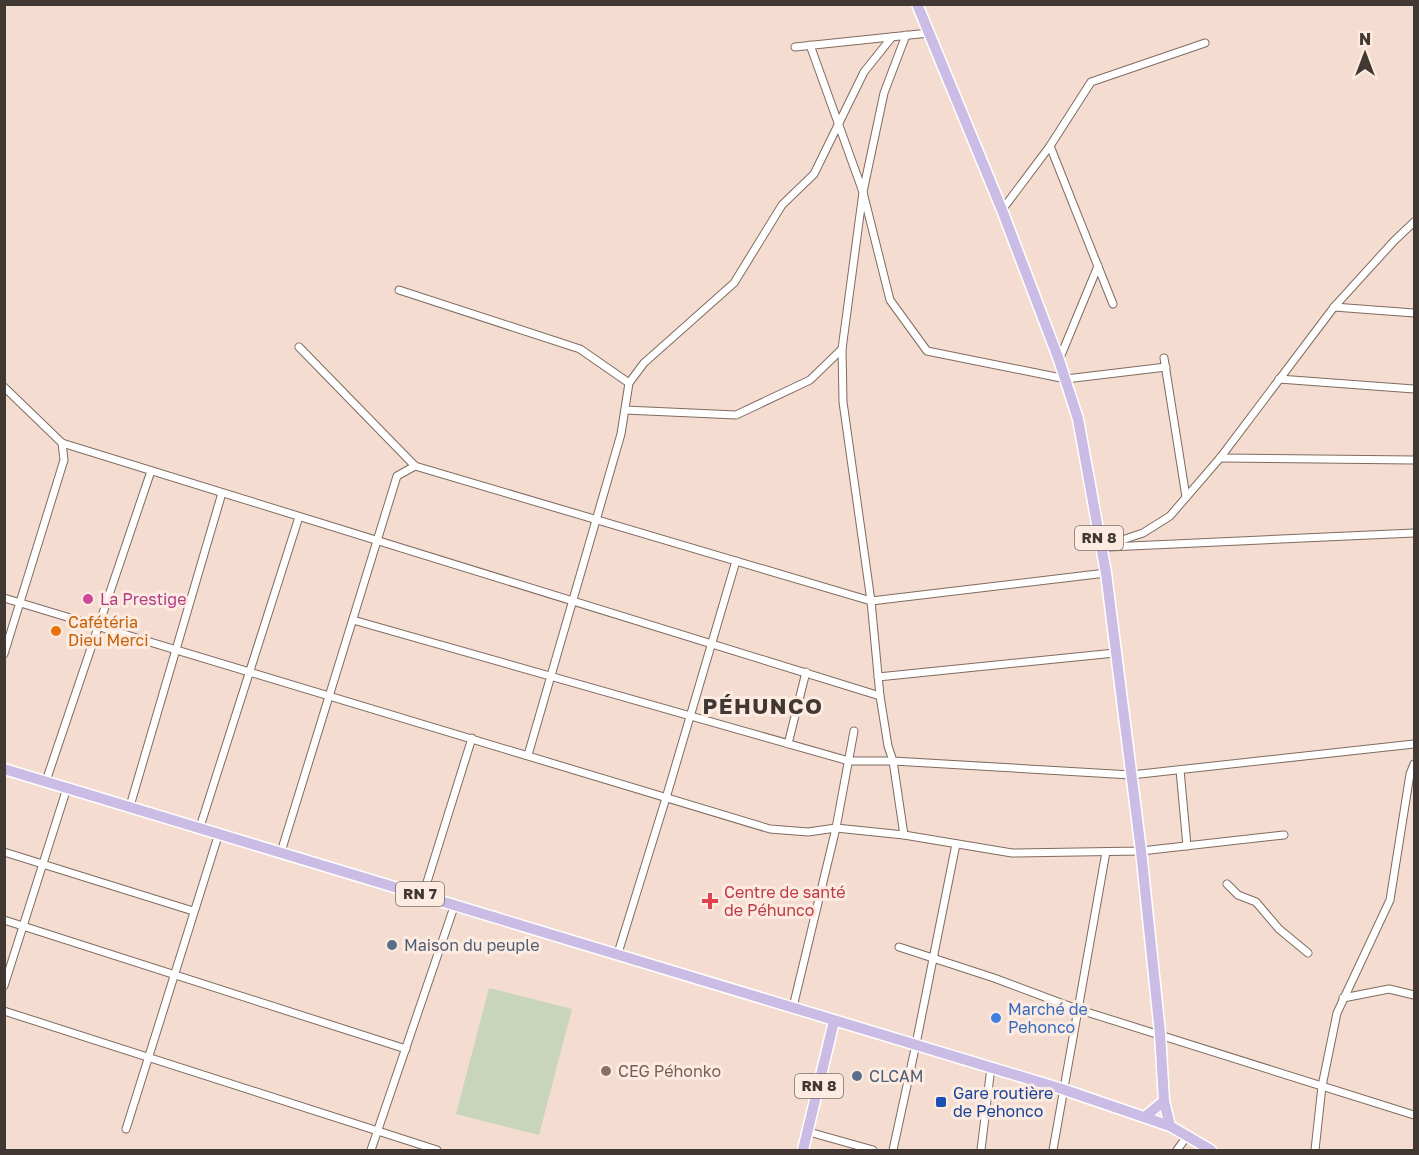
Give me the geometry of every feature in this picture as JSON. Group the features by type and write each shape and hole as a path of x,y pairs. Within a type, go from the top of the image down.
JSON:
{"main road":[{"name":"RN 8","path":"917,4 1002,210 1066,379 1078,419 1106,573 1141,851 1160,1034 1164,1101 1170,1126"},
{"name":"RN 7","path":"4,769 618,953 834,1021"},
{"name":"RN 8","path":"803,1150 834,1021"},
{"path":"834,1021 916,1044 1146,1116 1188,1135 1211,1150"},
{"path":"1146,1116 1164,1101"}],"street":[{"path":"795,47 929,33"},
{"path":"904,835 880,696 871,601 843,402 842,349 863,192 884,93 906,35"},
{"path":"528,755 621,434 629,384 644,363 734,283 782,205 814,174 864,72 892,37"},
{"path":"1002,210 1050,146 1091,82 1205,43"},
{"path":"810,45 863,192 890,300 927,351 1066,379 1166,367"},
{"path":"1050,146 1113,304"},
{"path":"1101,547 1143,533 1170,516 1220,458 1334,307 1414,222"},
{"path":"1059,360 1098,266"},
{"path":"399,290 580,349 629,384"},
{"path":"1334,307 1414,313"},
{"path":"299,347 415,466 871,601 1106,573"},
{"path":"625,410 736,415 810,380 842,349"},
{"path":"1164,358 1186,497"},
{"path":"1280,379 1414,388"},
{"path":"4,387 62,443 880,696"},
{"path":"4,654 64,460 62,443"},
{"path":"1220,458 1414,460"},
{"path":"281,852 398,476 415,466"},
{"path":"46,781 151,471"},
{"path":"130,806 222,493"},
{"path":"200,827 299,517"},
{"path":"1101,547 1414,533"},
{"path":"618,953 736,561"},
{"path":"4,598 771,829 808,831 836,828 904,835 1012,853 1141,851 1284,835"},
{"path":"353,620 849,761 893,761 1131,775 1414,744"},
{"path":"878,677 1115,653"},
{"path":"788,744 806,672"},
{"path":"793,1007 836,828 854,731"},
{"path":"423,895 472,738"},
{"path":"1315,1150 1322,1086 1337,1013 1390,900 1410,774 1414,764"},
{"path":"1180,770 1187,846"},
{"path":"4,986 67,788"},
{"path":"126,1129 219,833"},
{"path":"893,1150 956,844"},
{"path":"4,852 193,911"},
{"path":"1053,1150 1062,1089 1106,852"},
{"path":"1227,884 1238,895 1256,903 1279,929 1308,953"},
{"path":"371,1150 455,904"},
{"path":"4,921 406,1049"},
{"path":"899,947 994,978 1077,1009 1414,1114"},
{"path":"1343,998 1389,989 1414,995"},
{"path":"4,1011 377,1133 437,1150"},
{"path":"981,1150 991,1067"},
{"path":"809,1132 873,1150"},
{"path":"1177,1150 1188,1135"}],"green space":[{"path":"489,988 572,1009 539,1135 456,1114"}],"place":[{"name":"La Prestige","path":"88,599"},
{"name":"Cafétéria Dieu Merci","path":"56,631"},
{"name":"Centre de santé de Péhunco","path":"710,901"},
{"name":"Maison du peuple","path":"392,945"},
{"name":"Marché de Pehonco","path":"996,1018"},
{"name":"CEG Péhonko","path":"606,1071"},
{"name":"CLCAM","path":"857,1076"},
{"name":"Gare routière de Pehonco","path":"941,1102"}],"district":[{"name":"PÉHUNCO","path":"763,706"}]}
